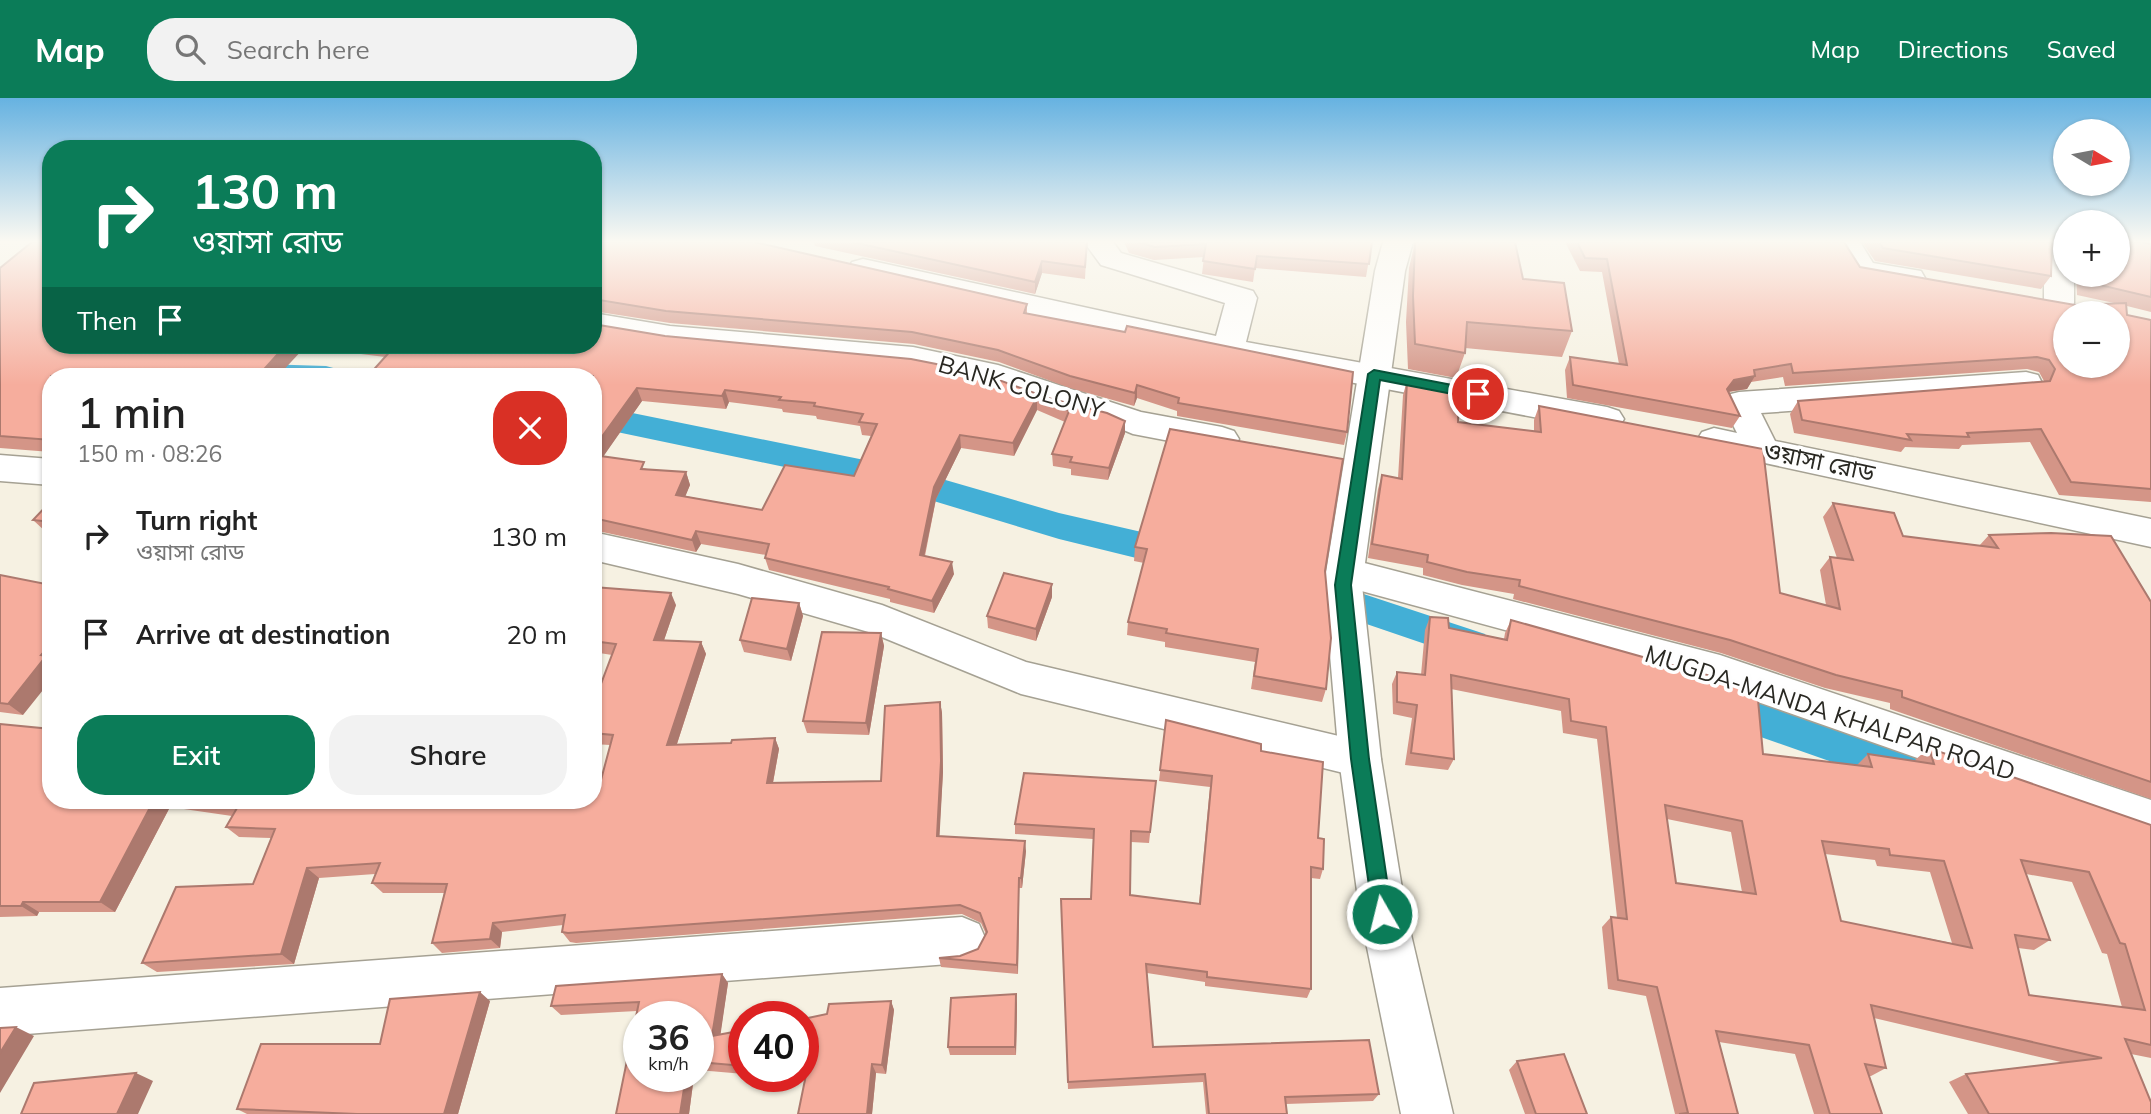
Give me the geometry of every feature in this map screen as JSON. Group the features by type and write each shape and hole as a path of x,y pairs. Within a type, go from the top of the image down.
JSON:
{"street":[{"path":"960,289 1228,349 1374,374 1642,426"},
{"path":"1214,289 1242,298 1228,349"},
{"path":"1387,289 1374,374 1349,461 1344,579 1360,759 1382,914 1427,1114"},
{"name":"BANK COLONY","path":"602,325 670,336 913,358 986,373 1061,400 1117,414 1133,422 1258,445"},
{"path":"1762,449 1739,403 2026,383"},
{"name":"ওয়াসা রোড","path":"1682,434 2151,533"},
{"path":"0,468 42,471"},
{"path":"602,549 738,579 882,620 1021,677 1360,759"},
{"name":"MUGDA-MANDA KHALPAR ROAD","path":"1344,579 1720,672 2151,820"},
{"path":"0,1012 962,940"}],"building":[{"path":"0,289 42,289 42,354 278,354 265,368 42,368 42,439 0,436"},
{"path":"602,289 963,289 1027,304 1024,313 1125,332 1127,326 1353,372 1347,432 1178,403 1179,398 1137,385 1135,393 1070,376 998,350 912,332 666,311 602,300"},
{"path":"1413,289 1565,289 1572,331 1467,322 1465,353 1415,344"},
{"path":"1613,289 1987,289 2053,301 2053,366 2049,360 2037,357 1793,373 1791,364 1754,370 1755,376 1734,380 1727,389 1740,416 1573,385 1570,357 1627,365"},
{"path":"2119,289 2151,289 2151,297"},
{"path":"2130,316 2151,320 2151,489 2071,482 2041,429 1967,433 1969,437 1907,434 1911,440 1802,420 1798,401 2050,381 2053,374 2053,378 2130,378"},
{"path":"602,326 665,336 911,359 977,372 1048,398 1107,413 1125,421 1109,468 1070,462 1072,457 1052,454 1069,411 1037,397 1013,443 960,435 934,487 920,555 952,562 932,601 888,589 889,587 765,558 769,544 696,531 692,540 602,520 602,456 644,462 641,469 686,472 676,495 762,510 785,465 854,476 877,424 859,422 863,414 814,406 815,403 779,400 781,397 725,390 722,396 637,388 602,437 602,368 375,368 388,354 602,354"},
{"path":"1407,381 1459,391 1458,422 1541,432 1539,406 1763,449 1780,593 1840,609 1830,557 1853,560 1833,503 1894,513 1903,536 1998,548 1989,535 2051,533 2111,536 2151,602 2151,782 1902,697 1902,691 1836,675 1730,640 1519,586 1520,580 1467,572 1427,562 1428,555 1372,544 1382,475 1402,479"},
{"path":"1170,429 1343,459 1325,571 1331,638 1326,689 1254,676 1258,649 1166,633 1167,629 1128,622 1147,549 1135,547"},
{"path":"42,510 42,521 33,520"},
{"path":"1004,573 1052,584 1036,629 987,616"},
{"path":"0,575 42,583 42,661 8,704 0,703"},
{"path":"602,588 671,593 654,640 701,642 667,745 731,743 732,740 775,738 767,783 881,781 885,706 940,702 941,761 937,836 1025,841 1019,878 1017,965 939,958 960,956 978,949 987,932 980,913 960,905 568,933 562,932 565,915 493,923 490,939 432,943 447,884 372,883 380,863 307,868 281,954 142,963 176,887 253,884 275,829 226,827 236,809 602,809 602,776 613,735 602,734 602,681 616,644 602,642"},
{"path":"752,598 799,603 787,649 740,640"},
{"path":"1430,617 1448,618 1449,628 1507,640 1511,620 1757,689 1763,754 1872,767 1868,754 1934,764 1929,748 2151,825 2151,1045 2125,1039 2151,1102 2151,1114 1989,1114 1966,1074 2102,1058 1871,1005 1886,1068 1865,1064 1882,1114 1830,1114 1809,1045 1716,1031 1738,1114 1679,1114 1688,1113 1657,987 1618,980 1611,917 1627,919 1606,727 1571,721 1569,699 1451,675 1454,759 1411,753 1417,705 1397,702 1397,672 1425,675","holes":["1665,805 1742,821 1756,894 1676,883","1822,841 1889,849 1890,855 1944,861 1972,948 1841,921","2021,860 2089,872 2120,943 2125,944 2145,1010 2029,995 2015,935 2050,940"]},
{"path":"822,632 881,633 866,723 803,721"},
{"path":"1166,720 1261,744 1261,751 1323,762 1318,838 1324,839 1323,869 1311,867 1311,989 1207,977 1207,972 1146,964 1153,1047 1369,1040 1379,1094 1285,1097 1287,1114 1209,1114 1205,1074 1068,1082 1061,899 1091,899 1094,829 1015,824 1024,773 1156,781 1150,832 1131,831 1130,895 1200,904 1212,776 1160,770"},
{"path":"0,724 42,728 42,809 149,809 100,902 23,902 21,906 0,906"},
{"path":"722,974 714,1024 714,1001 623,1001 551,1006 556,986"},
{"path":"480,992 444,1114 357,1114 237,1109 261,1044 380,1044 390,999"},
{"path":"1016,994 1015,1047 948,1047 951,998"},
{"path":"891,1001 882,1065 872,1064 867,1114 798,1114 802,1092 819,1092 819,1016 827,1014 829,1004"},
{"path":"16,1027 0,1053 0,1028"},
{"path":"728,1033 728,1065 714,1063 714,1036"},
{"path":"1564,1054 1587,1114 1536,1114 1517,1061"},
{"path":"136,1073 117,1114 21,1114 34,1083"},
{"path":"623,1080 623,1092 683,1092 680,1114 616,1114"}],"waterway":[{"path":"602,418 904,480 1059,526 1185,556"},
{"path":"1318,593 1472,645"},
{"path":"1712,703 1912,772"}],"route":[{"path":"1382,914 1360,759 1343,585 1374,374 1478,394"}]}
